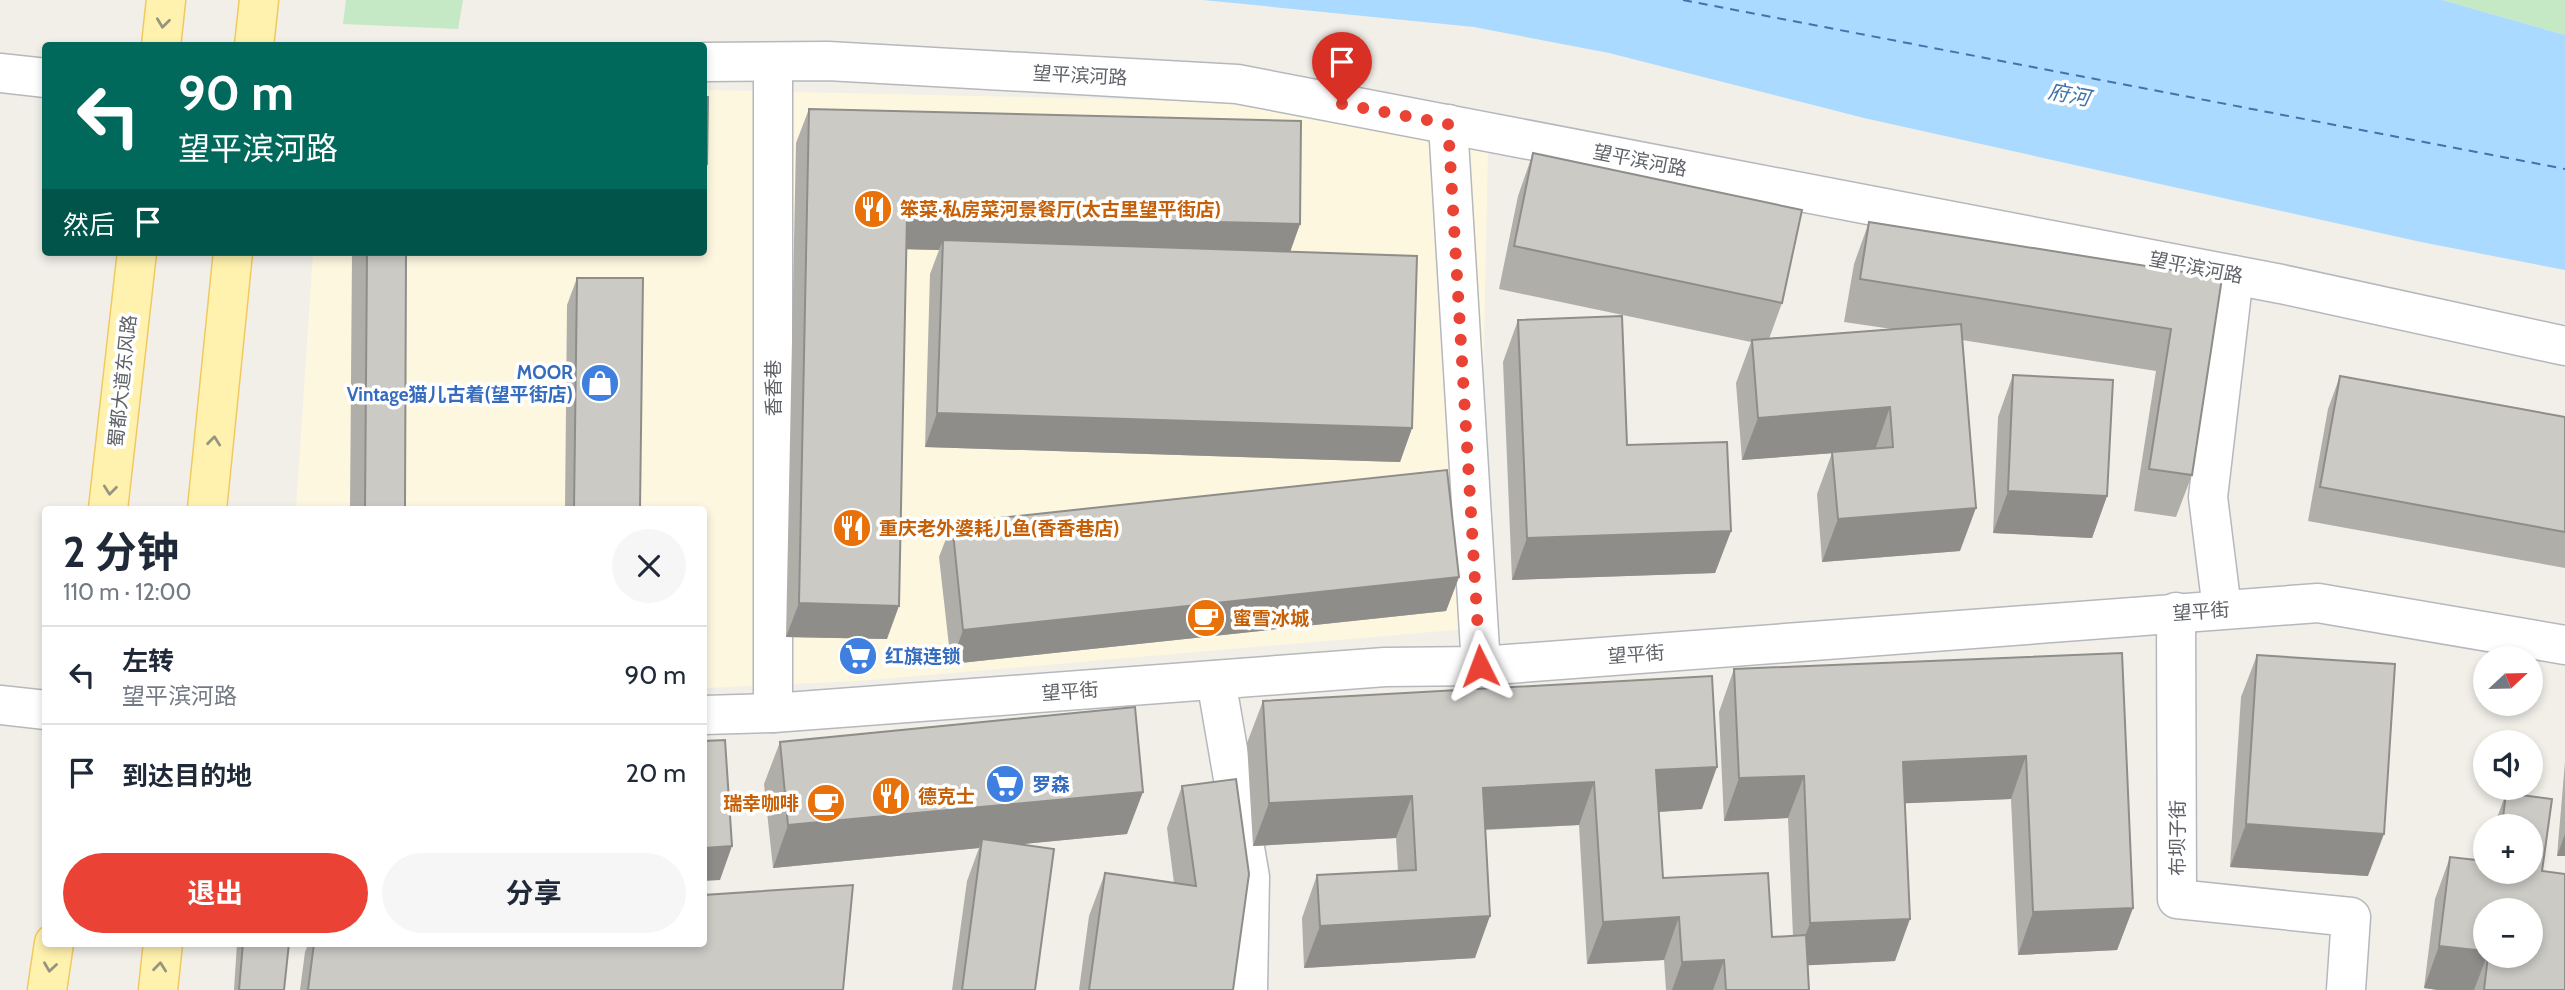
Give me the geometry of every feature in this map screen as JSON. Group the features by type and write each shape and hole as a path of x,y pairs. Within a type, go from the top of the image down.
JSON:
{"main road":[{"path":"161,42 166,0"},
{"path":"254,42 258,2"},
{"name":"蜀都大道东风路","path":"108,506 137,256"},
{"path":"207,506 233,256"},
{"path":"47,990 53,947"},
{"path":"158,990 163,947"}],"street":[{"name":"望平滨河路","path":"707,62 828,61 1237,84 2234,275 2565,346"},
{"name":"香香巷","path":"773,62 773,713"},
{"path":"0,73 42,78"},
{"path":"1448,124 1480,666"},
{"path":"2222,609 2208,497 2234,275"},
{"name":"望平街","path":"707,715 773,713 1385,667 1480,666 2318,603 2565,645"},
{"name":"布坝子街","path":"2176,612 2177,899 2351,917 2346,990"},
{"path":"1216,680 1250,877 1248,990"},
{"path":"0,705 42,710"}],"shaded area":[{"path":"707,90 1240,102 1488,147 1478,628 858,681 707,688 707,506 296,506 313,256 707,256"}],"green space":[{"path":"346,0 463,0 458,29 343,24"},
{"path":"2442,0 2565,0 2565,35"}],"water":[{"name":"府河","path":"1203,0 2442,0 2565,35 2565,270 2421,242 1864,118 1609,53 1474,27"}],"building":[{"path":"707,97 708,97 707,164"},
{"path":"809,109 1301,121 1300,224 907,215 899,606 799,603"},
{"path":"1533,153 1802,210 1782,303 1514,246"},
{"path":"1869,222 2222,278 2192,475 2149,469 2171,329 1860,279"},
{"path":"943,240 1417,256 1412,428 937,413"},
{"path":"367,256 406,256 405,506 365,506"},
{"path":"577,278 643,278 640,506 574,506"},
{"path":"1622,316 1627,445 1727,442 1731,531 1527,538 1518,320"},
{"path":"1961,324 1976,508 1838,519 1832,452 1893,447 1890,407 1758,418 1752,340"},
{"path":"2013,375 2113,380 2107,496 2008,491"},
{"path":"2340,376 2565,417 2565,532 2320,487"},
{"path":"1447,470 1459,577 963,630 952,523"},
{"path":"2122,653 2133,908 2033,912 2026,756 1903,762 1910,919 1810,923 1804,776 1739,778 1734,669"},
{"path":"2257,655 2395,664 2384,834 2246,824"},
{"path":"1712,676 1717,767 1656,770 1663,878 1768,873 1772,937 1806,935 1809,990 1726,990 1724,960 1682,962 1679,917 1603,922 1594,782 1483,788 1490,916 1320,926 1317,875 1416,870 1412,796 1269,803 1263,701"},
{"path":"1135,707 1143,792 788,825 780,742"},
{"path":"725,740 732,846 707,848 707,741"},
{"path":"1236,779 1249,874 1233,990 1089,990 1105,873 1196,886 1182,786"},
{"path":"2552,799 2543,864 2543,814 2503,814 2505,800"},
{"path":"982,839 1054,849 1035,990 962,990"},
{"path":"2450,857 2473,860 2473,884 2543,884 2543,871 2565,874 2565,990 2484,990 2487,968 2543,968 2543,898 2473,898 2473,950 2439,946"},
{"path":"853,885 843,990 308,990 313,947 707,947 707,895"},
{"path":"243,947 289,947 284,990 239,990"}],"ferry route":[{"path":"1683,0 2565,169"}],"place":[{"name":"笨菜·私房菜河景餐厅(太古里望平街店)","path":"873,209"},
{"name":"MOOR Vintage猫儿古着(望平街店)","path":"600,383"},
{"name":"重庆老外婆耗儿鱼(香香巷店)","path":"852,528"},
{"name":"蜜雪冰城","path":"1206,618"},
{"name":"红旗连锁","path":"858,656"},
{"name":"罗森","path":"1005,784"},
{"name":"德克士","path":"891,796"},
{"name":"瑞幸咖啡","path":"826,803"}],"route":[{"path":"1342,104 1448,124 1480,666"}]}
